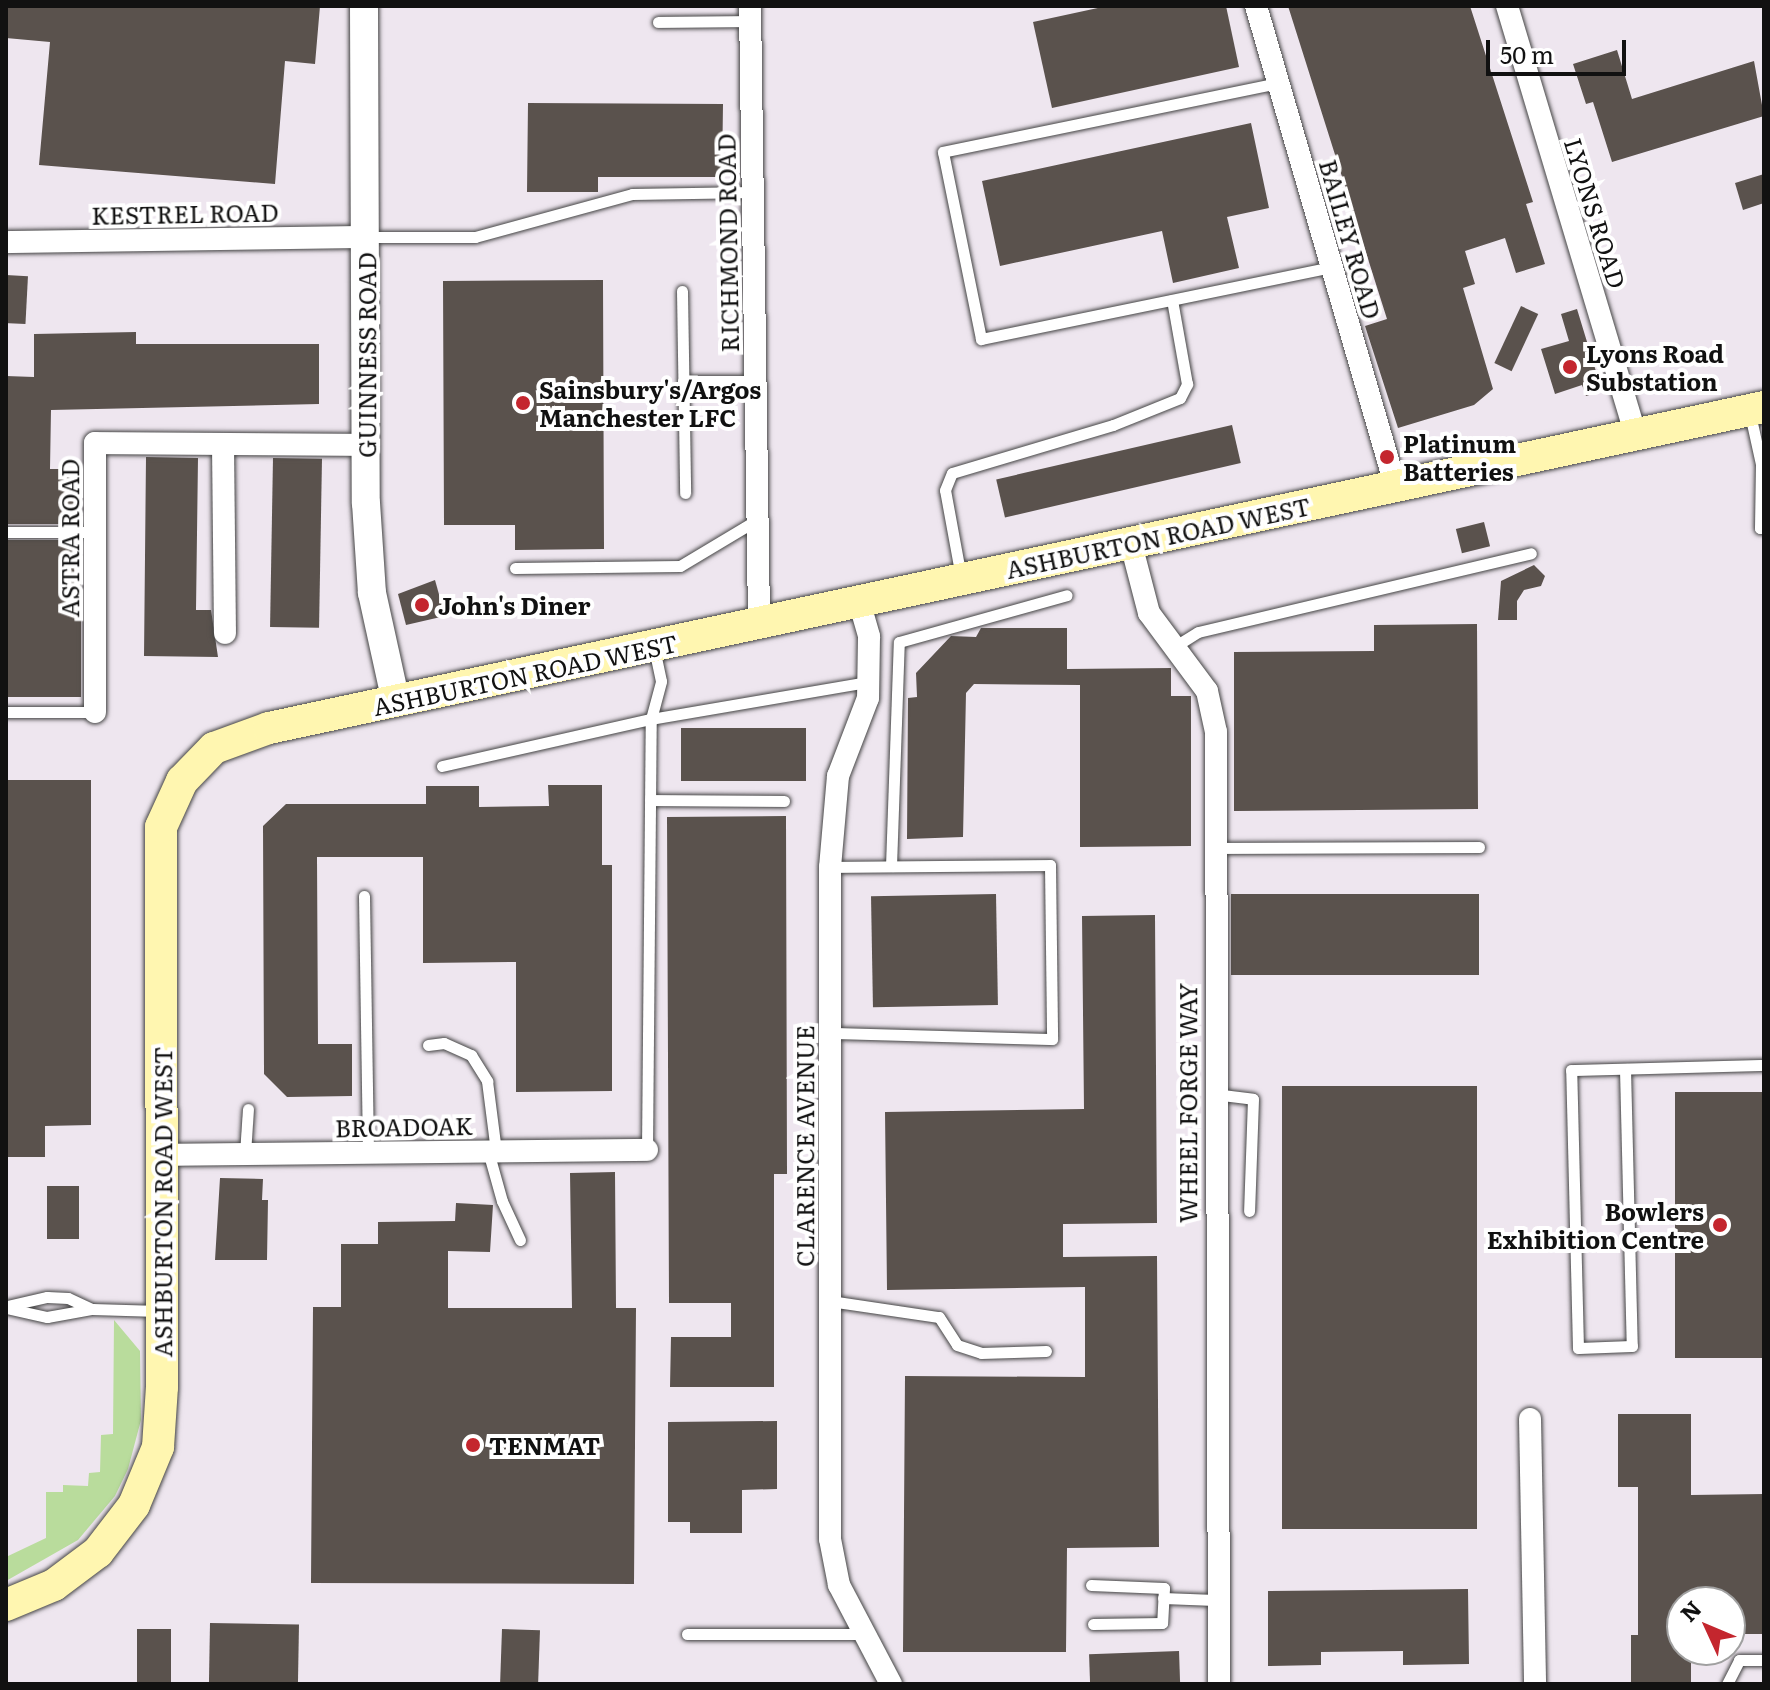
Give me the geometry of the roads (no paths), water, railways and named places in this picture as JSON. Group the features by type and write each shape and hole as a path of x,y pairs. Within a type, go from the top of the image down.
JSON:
{"main road":[{"name":"ASHBURTON ROAD WEST","path":"6,1605 33,1597 77,1570 134,1505 158,1447 163,1311 161,827 169,804 197,764 237,737 1757,408"}],"street":[{"name":"GUINNESS ROAD","path":"364,6 366,445 372,593 396,702"},
{"name":"BAILEY ROAD","path":"1256,6 1395,486"},
{"name":"LYONS ROAD","path":"1507,6 1635,434"},
{"name":"RICHMOND ROAD","path":"750,14 759,623"},
{"name":"KESTREL ROAD","path":"6,242 366,237"},
{"name":"ASTRA ROAD","path":"95,712 95,443 366,445"},
{"path":"223,444 225,633"},
{"name":"WHEEL FORGE WAY","path":"1131,544 1149,613 1207,691 1214,711 1215,1600 1219,1684"},
{"name":"CLARENCE AVENUE","path":"859,601 869,637 868,698 838,776 830,867 832,1561 891,1684"},
{"name":"BROADOAK","path":"162,1155 647,1150"},
{"path":"1530,1419 1535,1684"}],"lane":[{"path":"658,22 750,14"},
{"path":"1278,83 943,152 981,339 1333,267"},
{"path":"366,237 475,237 632,194 753,192"},
{"path":"682,291 685,493"},
{"path":"961,579 945,490 952,473 1113,425 1180,398 1187,384 1172,300"},
{"path":"683,381 755,381"},
{"path":"1757,408 1761,464 1760,528 1764,528"},
{"path":"515,568 680,566 758,519"},
{"path":"6,532 95,532"},
{"path":"1174,647 1198,632 1531,553"},
{"path":"891,866 899,642 1067,595"},
{"path":"647,1150 651,719 661,681 653,647"},
{"path":"442,766 651,719 867,682"},
{"path":"6,712 95,712"},
{"path":"650,800 784,801"},
{"path":"1213,848 1479,847"},
{"path":"830,867 1050,865 1052,1039 831,1033"},
{"path":"364,896 368,1152"},
{"path":"428,1045 444,1043 471,1055 487,1081 492,1151 502,1201 520,1240"},
{"path":"1625,1069 1632,1346 1578,1348 1571,1070 1764,1065"},
{"path":"1213,1094 1253,1099 1249,1211"},
{"path":"245,1154 248,1109"},
{"path":"6,1307 47,1297 68,1298 92,1309"},
{"path":"830,1301 939,1317 957,1345 981,1353 1046,1351"},
{"path":"6,1307 47,1317 92,1309 163,1311"},
{"path":"1091,1585 1164,1588 1162,1623 1093,1624"},
{"path":"1163,1598 1215,1600"},
{"path":"687,1634 867,1634"},
{"path":"1727,1684 1739,1660 1764,1660"}],"place":[{"name":"Lyons Road Substation","path":"1570,367"},
{"name":"Sainsbury's/Argos Manchester LFC","path":"523,403"},
{"name":"Platinum Batteries","path":"1387,457"},
{"name":"John's Diner","path":"422,605"},
{"name":"Bowlers Exhibition Centre","path":"1720,1225"},
{"name":"TENMAT","path":"473,1445"}]}
